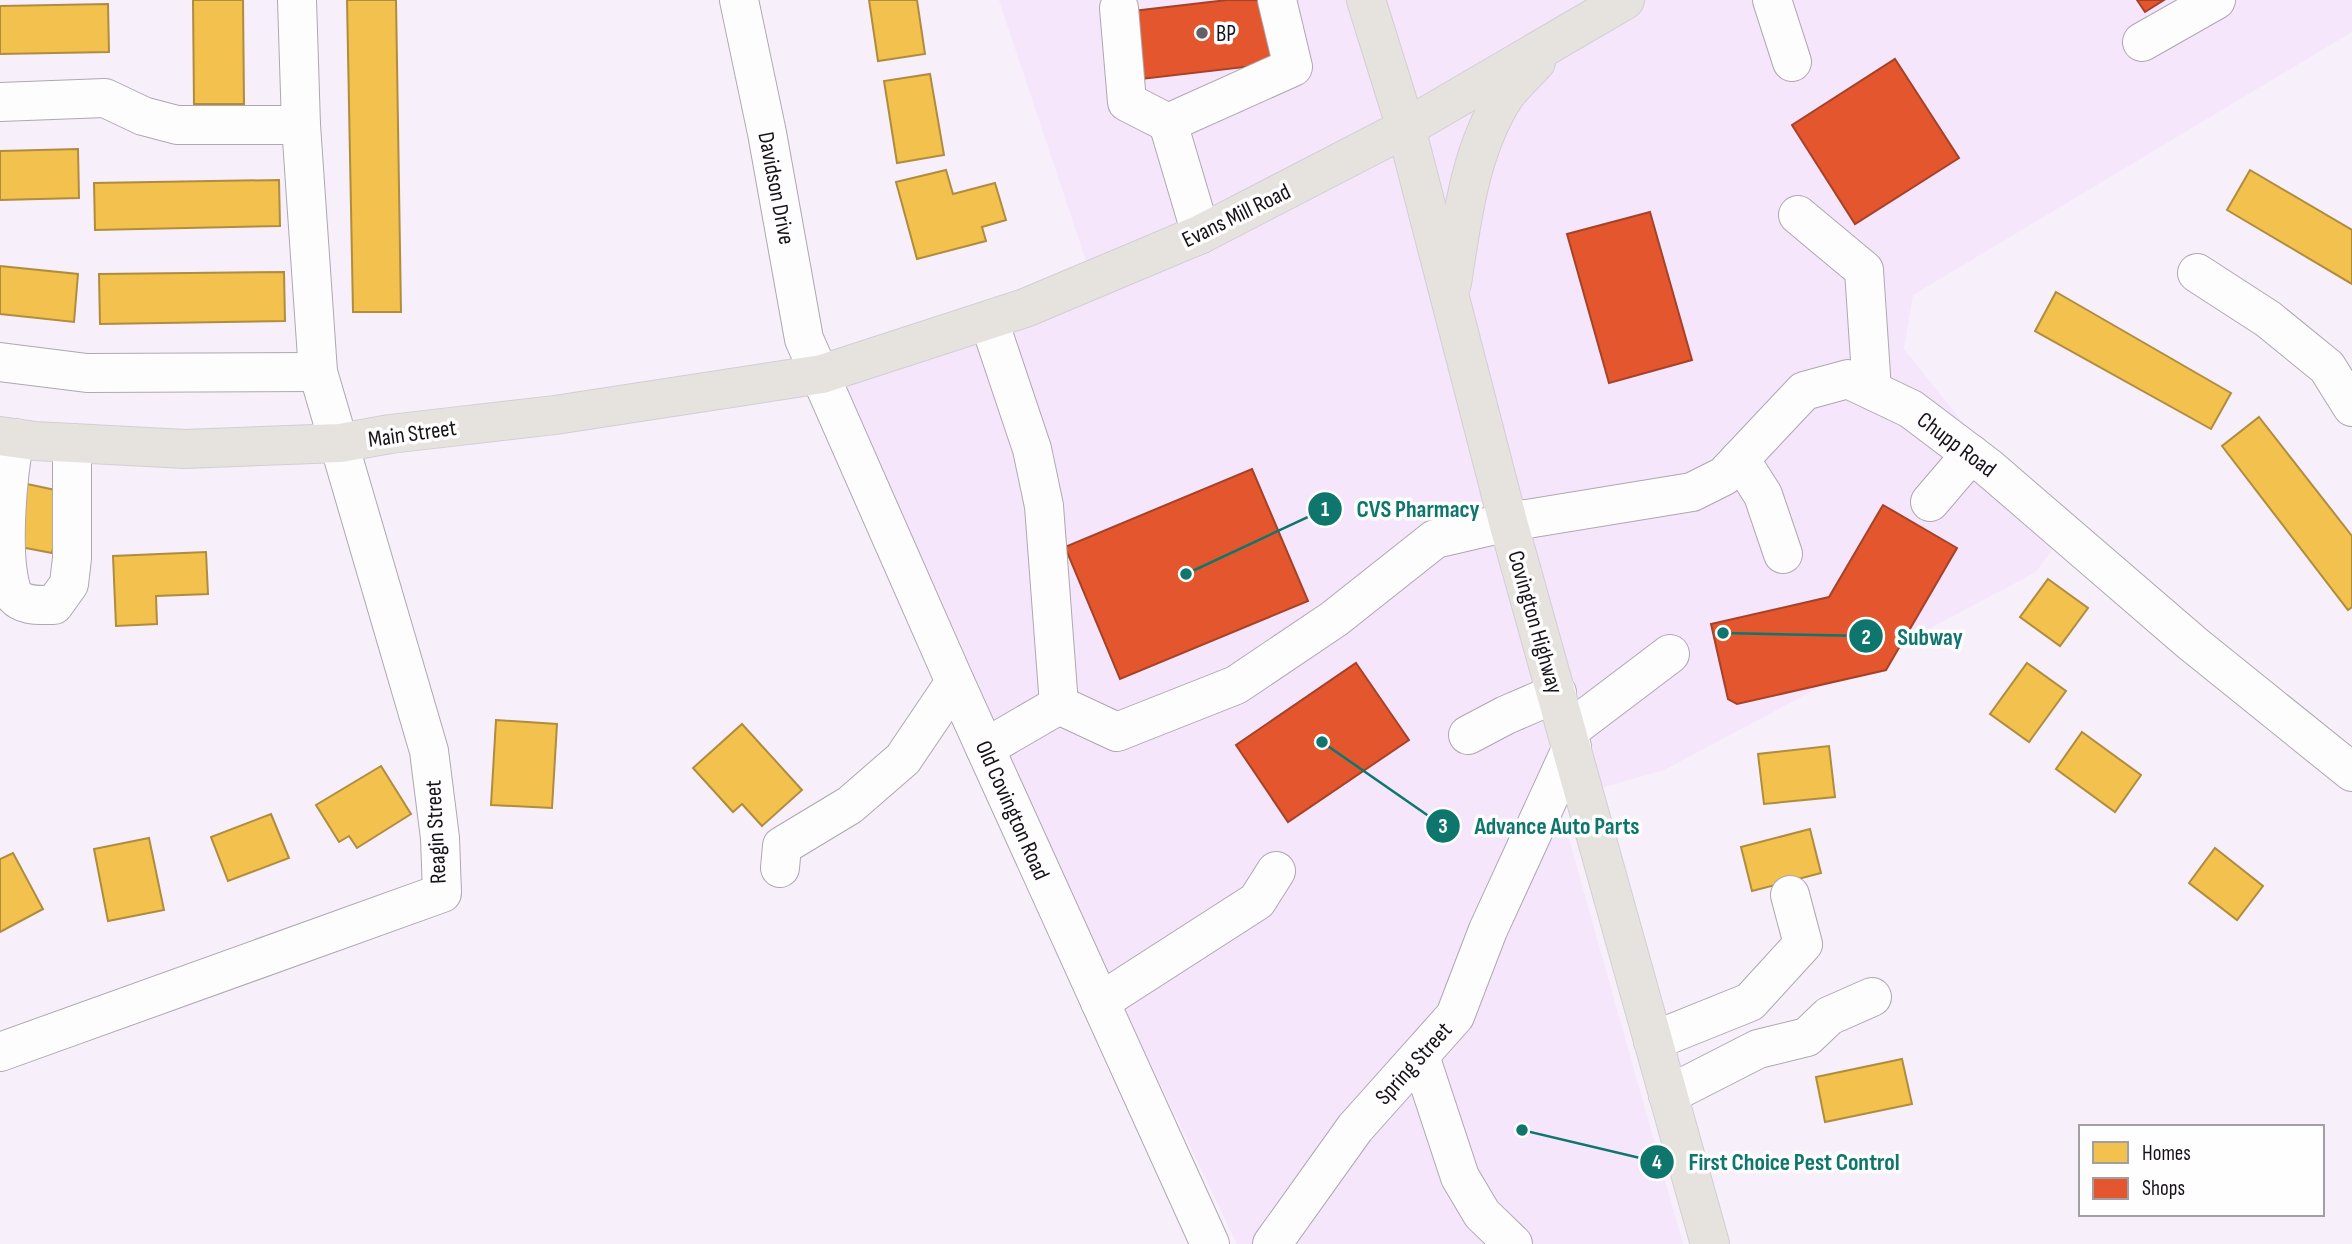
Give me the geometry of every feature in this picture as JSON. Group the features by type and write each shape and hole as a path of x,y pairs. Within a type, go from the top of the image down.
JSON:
{"main road":[{"name":"Covington Highway","path":"1366,0 1406,128 1508,522 1710,1244"},
{"name":"Evans Mill Road","path":"822,374 989,321 1201,234 1406,128 1625,0"},
{"path":"1450,294 1467,190 1483,140 1504,98 1556,40"},
{"name":"Main Street","path":"7,437 185,449 340,443 390,434 555,415 822,374"}],"street":[{"path":"297,0 301,125 318,372 340,443"},
{"name":"Davidson Drive","path":"739,0 804,339 822,374"},
{"path":"1168,123 1293,67 1277,0"},
{"path":"1772,0 1792,62"},
{"path":"2142,42 2216,0"},
{"path":"1119,8 1127,102 1168,123 1201,234"},
{"path":"0,102 105,98 143,116 177,125 301,125"},
{"path":"1798,215 1864,270 1872,390"},
{"path":"2197,273 2268,319 2327,367 2352,407"},
{"path":"985,748 1059,705 1044,506 1032,449 989,321"},
{"path":"0,362 87,373 318,372"},
{"name":"Old Covington Road","path":"822,374 955,682 1210,1244"},
{"name":"Chupp Road","path":"1059,705 1117,732 1236,685 1334,619 1435,539 1508,522 1692,492 1724,476 1804,391 1847,379 1910,409 1971,454 2084,547 2192,643 2352,772"},
{"path":"7,437 1,519 3,570 14,596 31,605 54,605 69,584 72,558 72,443"},
{"name":"Reagin Street","path":"0,1052 442,893 440,838 429,751 340,443"},
{"path":"1930,502 1971,454"},
{"path":"1740,459 1762,495 1783,554"},
{"path":"1570,740 1670,654"},
{"path":"780,868 782,846 850,805 903,759 955,682"},
{"path":"1468,735 1557,693"},
{"name":"Spring Street","path":"1272,1244 1354,1128 1455,1016 1488,930 1570,740"},
{"path":"1100,1002 1257,901 1276,871"},
{"path":"1653,1041 1750,1002 1803,944 1790,895"},
{"path":"1668,1095 1758,1049 1807,1037 1829,1016 1872,997"},
{"path":"1420,1056 1460,1177 1482,1214 1513,1244"}],"shaded area":[{"path":"999,0 2352,0 2352,32 1913,295 1904,349 2058,542 2036,572 1664,770 1558,800 1683,1244 1237,1244 825,383 1093,281"}],"building: Homes":[{"path":"193,0 243,0 244,104 194,104"},
{"path":"347,0 396,0 401,312 353,312"},
{"path":"869,0 917,0 925,54 878,61"},
{"path":"108,4 109,52 0,54 0,6"},
{"path":"930,74 944,155 897,163 884,81"},
{"path":"78,149 79,198 0,200 0,151"},
{"path":"946,170 953,194 995,183 1006,220 982,227 986,241 917,259 896,182"},
{"path":"2250,170 2352,230 2352,284 2227,210"},
{"path":"279,180 280,226 95,230 94,183"},
{"path":"0,266 78,274 74,322 0,314"},
{"path":"284,272 285,321 100,324 99,274"},
{"path":"2056,292 2231,393 2211,429 2035,331"},
{"path":"2259,417 2352,536 2352,607 2348,610 2222,446"},
{"path":"27,484 65,492 52,553 15,546"},
{"path":"206,552 208,594 156,596 157,624 116,626 113,556"},
{"path":"2048,579 2088,608 2060,646 2020,617"},
{"path":"2027,663 2066,691 2029,742 1990,714"},
{"path":"496,720 557,724 552,808 491,805"},
{"path":"742,724 802,790 762,826 742,804 733,812 693,768"},
{"path":"2082,732 2141,775 2115,812 2056,769"},
{"path":"1829,746 1835,797 1764,804 1758,754"},
{"path":"381,766 411,814 357,848 349,836 339,842 316,805"},
{"path":"271,814 289,858 228,881 211,837"},
{"path":"1810,829 1821,873 1752,891 1741,847"},
{"path":"149,838 164,910 108,921 94,849"},
{"path":"2215,848 2263,886 2237,920 2189,883"},
{"path":"13,853 43,909 0,932 0,859"},
{"path":"1902,1059 1912,1104 1825,1122 1816,1077"}],"building: Shops":[{"path":"1227,0 1270,0 1278,63 1133,80 1125,12"},
{"path":"2137,0 2164,0 2145,12"},
{"path":"1895,59 1959,158 1855,224 1792,125"},
{"path":"1650,212 1692,360 1609,383 1567,234"},
{"path":"1252,469 1308,601 1120,679 1065,547"},
{"path":"1883,505 1957,548 1886,670 1737,704 1728,699 1711,624 1829,597"},
{"path":"1356,663 1409,740 1288,822 1236,745"}],"place":[{"name":"BP","path":"1202,33"},
{"name":"CVS Pharmacy","path":"1186,574"},
{"name":"Subway","path":"1723,633"},
{"name":"Advance Auto Parts","path":"1322,742"},
{"name":"First Choice Pest Control","path":"1522,1130"}]}
